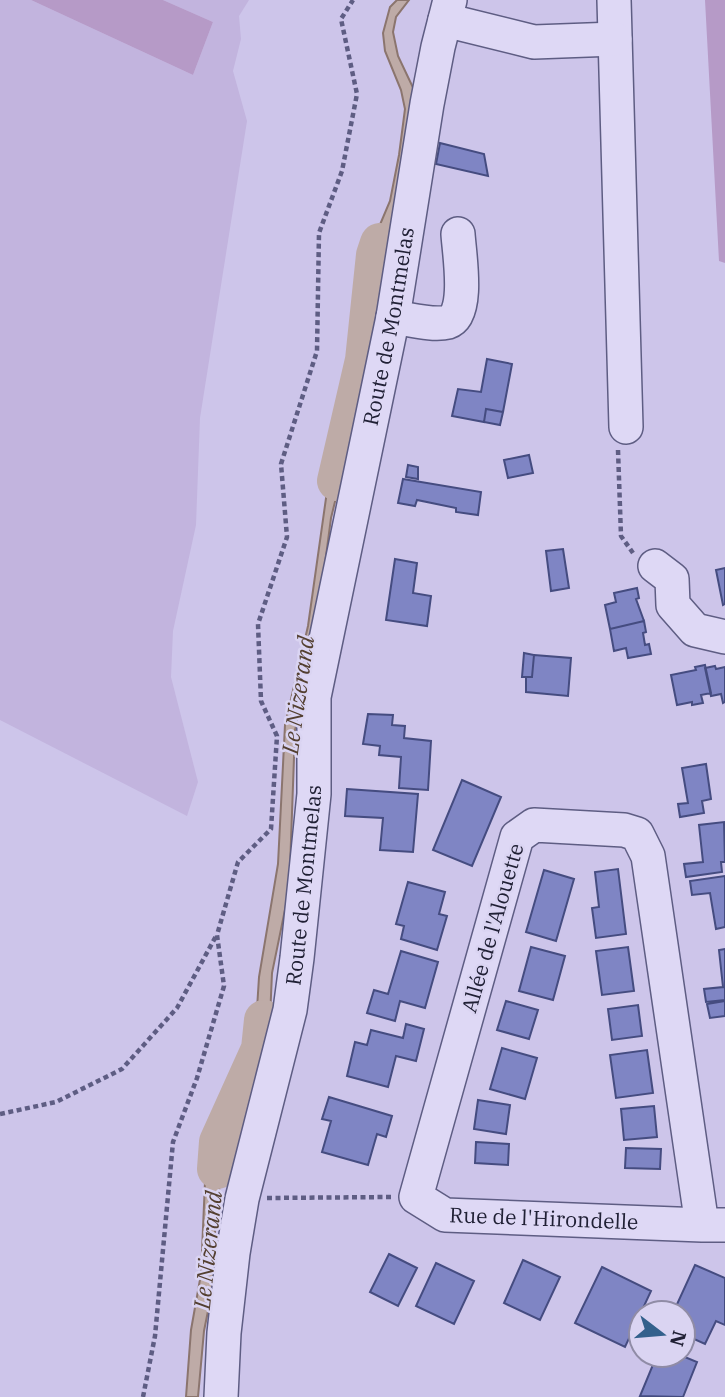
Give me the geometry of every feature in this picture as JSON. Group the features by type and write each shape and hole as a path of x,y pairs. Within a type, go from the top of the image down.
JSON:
{"street":[{"path":"614,0 626,427"},
{"path":"447,10 534,42 615,39"},
{"name":"Route de Montmelas","path":"220,1397 227,1306 242,1199 290,1010 314,794 314,697 393,317 427,104 447,10"},
{"path":"393,317 450,322 458,314 462,297 458,234"},
{"path":"655,566 673,579 673,605 695,630 725,637"},
{"name":"Allée de l'Alouette","path":"416,1196 517,837 534,825 625,830 637,834 648,856 714,1225"},
{"name":"Rue de l'Hirondelle","path":"416,1196 445,1215 714,1225"}],"path":[{"path":"0,1115 56,1102 122,1069 177,1008 217,936 238,862 271,829 277,736 261,701 258,624 287,537 281,464 317,351 319,233 342,172 357,94 341,19 353,0"},
{"path":"626,427 617,446 621,536 638,559 655,566"},
{"path":"143,1397 155,1336 173,1142 197,1078 224,986 217,936"},
{"path":"242,1199 416,1196"}],"shaded area":[{"path":"0,0 31,0 193,75 213,22 163,0 249,0 239,16 241,39 233,71 247,121 200,418 196,525 173,631 171,677 198,782 187,816 0,720"},
{"path":"31,0 163,0 213,22 193,75"},
{"path":"705,0 725,0 725,263 719,261"}],"water":[{"path":"397,0 409,0 396,17 393,32 398,56 416,94 400,212 381,254 383,306 331,518 312,663 295,730 290,868 287,900 272,973 269,1041 245,1119 228,1140 222,1160 215,1232 214,1281 204,1331 198,1397 186,1397 191,1330 201,1274 205,1182 214,1140 243,1101 254,1057 259,977 278,864 285,725 308,626 328,484 335,455 351,423 363,367 372,298 367,272 368,253 390,201 399,155 405,109 401,90 385,51 383,33 390,7"}],"building":[{"path":"440,143 484,154 488,176 436,164"},
{"path":"487,359 512,364 503,412 486,409 484,422 452,416 458,389 481,392"},
{"path":"486,409 503,412 500,425 484,422"},
{"path":"529,455 533,473 508,478 504,460"},
{"path":"408,465 418,467 418,479 406,477"},
{"path":"403,479 481,492 478,515 456,512 456,508 417,500 415,506 398,503"},
{"path":"563,549 569,588 551,591 546,551"},
{"path":"395,559 417,563 413,593 431,596 427,626 386,620"},
{"path":"725,568 725,604 723,605 716,570"},
{"path":"637,588 639,598 636,599 644,621 610,629 605,605 616,602 614,593"},
{"path":"644,621 645,645 649,644 651,654 628,658 626,648 614,651 610,629"},
{"path":"524,653 534,655 532,677 522,677"},
{"path":"534,655 571,658 568,696 526,692 526,677 532,677"},
{"path":"705,665 711,693 701,695 703,703 677,705 671,675 696,670 695,667"},
{"path":"715,666 716,669 725,667 723,703 721,694 711,696 705,668"},
{"path":"368,714 393,715 392,725 405,726 404,738 431,741 428,790 399,788 401,757 379,755 380,746 363,744"},
{"path":"706,764 711,799 702,801 704,813 680,817 678,804 688,803 682,768"},
{"path":"462,780 501,797 472,866 433,850"},
{"path":"347,789 418,794 413,852 380,850 383,818 345,816"},
{"path":"724,822 725,862 721,862 722,872 686,877 684,864 703,862 699,825"},
{"path":"618,869 626,934 596,938 592,908 599,907 595,872"},
{"path":"544,870 574,879 556,941 526,932"},
{"path":"725,876 725,927 716,929 710,893 692,895 690,881"},
{"path":"408,882 445,892 439,914 447,916 437,950 401,939 404,926 396,924"},
{"path":"531,947 565,956 553,1000 519,991"},
{"path":"628,947 634,991 602,995 596,951"},
{"path":"725,949 725,1000 706,1002 704,989 723,987 719,950"},
{"path":"401,951 438,962 425,1008 400,1001 395,1021 367,1013 374,990 388,994"},
{"path":"506,1001 538,1010 529,1039 497,1030"},
{"path":"725,1001 725,1016 710,1018 707,1004"},
{"path":"638,1005 642,1036 612,1040 608,1009"},
{"path":"406,1024 424,1029 416,1061 396,1056 388,1087 347,1076 355,1042 367,1045 371,1030 403,1038"},
{"path":"502,1048 537,1058 525,1099 490,1089"},
{"path":"647,1050 653,1093 616,1098 610,1055"},
{"path":"329,1097 392,1116 386,1137 377,1134 368,1165 322,1152 331,1121 322,1119"},
{"path":"478,1100 510,1105 506,1134 474,1129"},
{"path":"654,1106 657,1137 624,1140 621,1109"},
{"path":"476,1142 509,1144 508,1165 475,1163"},
{"path":"626,1148 661,1149 660,1169 625,1168"},
{"path":"389,1254 417,1268 398,1306 370,1292"},
{"path":"523,1260 560,1277 540,1320 504,1303"},
{"path":"436,1263 474,1281 454,1324 416,1306"},
{"path":"695,1265 725,1278 725,1325 716,1321 705,1344 697,1340 697,1299 679,1299"},
{"path":"602,1267 651,1291 647,1299 627,1299 625,1347 575,1323"},
{"path":"651,1369 694,1369 683,1397 640,1396"}],"waterway":[{"name":"Le Nizerand","path":"337,481 365,360 376,255 380,243"},
{"name":"Le Nizerand","path":"217,1169 219,1142 261,1049 264,1020"}]}
